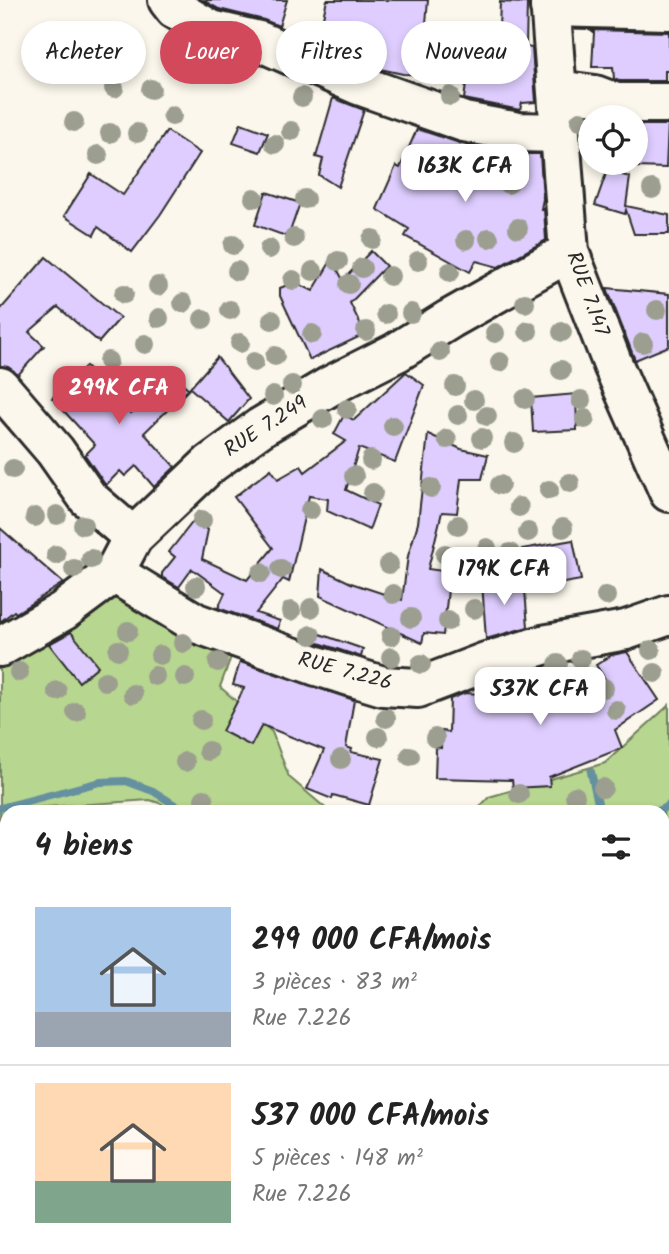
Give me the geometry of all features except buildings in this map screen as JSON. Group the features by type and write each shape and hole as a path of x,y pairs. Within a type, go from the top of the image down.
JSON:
{"street":[{"path":"168,0 175,9 211,30 259,41 359,85 464,122 518,132 559,133"},
{"path":"550,4 669,10"},
{"name":"RUE 7.147","path":"550,4 569,252 612,365 659,437 669,492"},
{"path":"557,90 595,95 616,103 669,103"},
{"name":"RUE 7.249","path":"0,647 63,611 114,573 133,537 210,464 261,427 569,252"},
{"path":"0,387 55,451 88,498 133,537"},
{"name":"RUE 7.226","path":"114,573 196,623 317,666 383,686 418,688 486,662 543,645 626,630 669,615"}],"green space":[{"path":"114,590 231,657 220,687 272,732 289,777 322,805 162,805 150,800 76,805 0,805 0,650"},
{"path":"669,705 669,805 482,805 489,797 605,763"}],"waterway":[{"path":"591,772 598,805"},
{"path":"12,805 100,782 126,781 153,791 175,805"}]}
